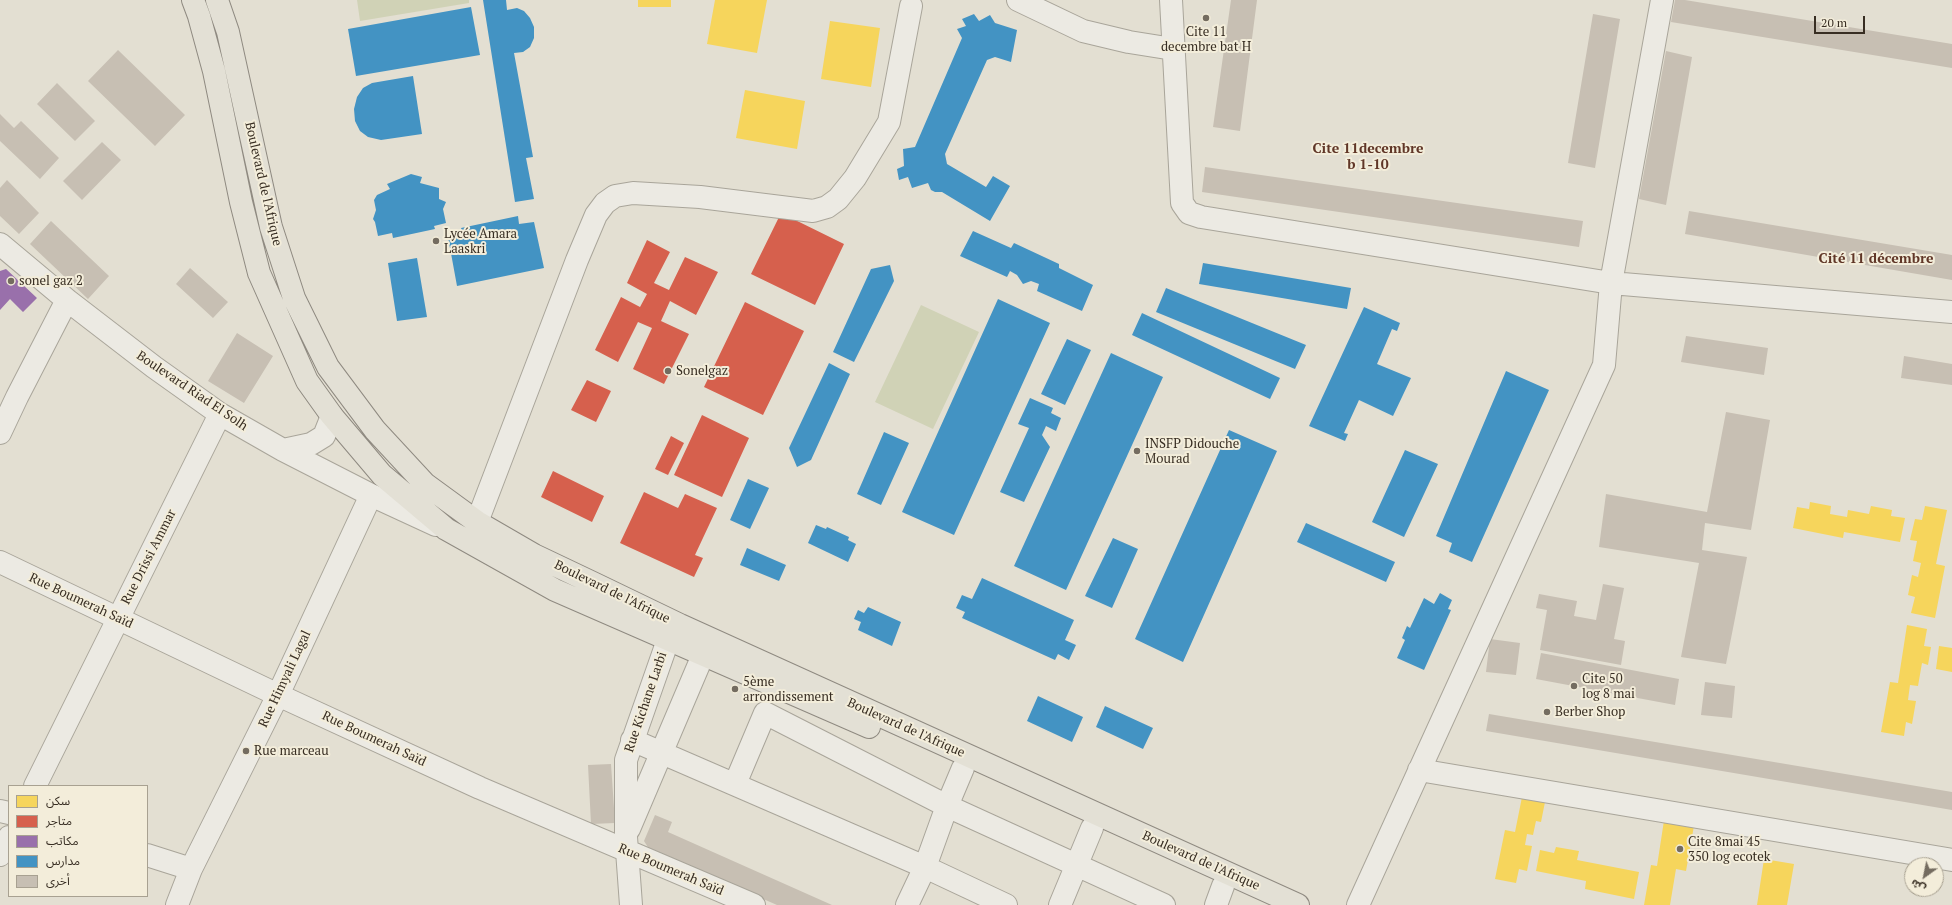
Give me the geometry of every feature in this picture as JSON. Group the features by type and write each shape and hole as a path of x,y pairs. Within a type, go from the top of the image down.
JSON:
{"main road":[{"name":"Boulevard de l'Afrique","path":"192,0 199,16 214,71 241,202 259,273 307,381 332,416 382,475 446,529 554,590 963,768 1092,828 1219,896 1265,905"},
{"name":"Boulevard de l'Afrique","path":"217,0 228,32 271,227 294,298 328,367 375,430 425,484 477,522 534,555 680,625 1298,905"}],"street":[{"path":"1018,0 1083,31 1129,42 1173,49"},
{"path":"1171,0 1182,203 1188,213 1201,217 1612,283 1952,312"},
{"path":"1358,905 1604,365 1612,283 1662,0"},
{"path":"477,522 577,260 596,215 605,203 615,196 633,193 700,197 813,210 827,207 838,199 855,178 889,122 911,6"},
{"name":"Boulevard Riad El Solh","path":"3,250 154,367 220,414 283,450 371,495 446,529"},
{"path":"0,433 67,300"},
{"name":"Rue Drissi Ammar","path":"35,785 220,414"},
{"path":"283,450 310,444 324,436 332,416"},
{"name":"Rue Himyali Lagal","path":"177,905 192,869 278,695 371,495"},
{"name":"Rue Boumerah Saïd","path":"0,562 278,695 480,788 626,845 754,905"},
{"name":"Rue Kichane Larbi","path":"632,905 626,845 626,760 668,640"},
{"name":"Rue Kichane Larbi","path":"626,845 661,753 703,655"},
{"path":"735,784 765,713 947,806 1077,867 1164,905"},
{"path":"632,740 924,867 1006,905"},
{"path":"908,905 963,768"},
{"path":"1419,770 1952,860"},
{"path":"1060,905 1092,828"},
{"path":"0,855 8,839"},
{"path":"148,855 192,869"}],"green space":[{"path":"357,0 469,0 469,3 360,21"},
{"path":"921,305 979,332 933,429 875,402"}],"building: سكن":[{"path":"638,0 671,0 671,7 638,7"},
{"path":"715,0 767,0 757,53 707,44"},
{"path":"830,21 880,28 871,87 821,79"},
{"path":"745,90 805,101 797,149 736,138"},
{"path":"1810,502 1831,506 1830,514 1847,517 1848,510 1869,514 1871,506 1892,510 1891,516 1905,518 1900,542 1844,532 1843,538 1793,528 1797,507 1809,509"},
{"path":"1925,506 1947,510 1936,564 1945,566 1935,618 1911,613 1915,597 1908,595 1912,575 1918,577 1921,563 1913,561 1917,541 1910,540 1915,519 1922,520"},
{"path":"1907,625 1927,629 1924,646 1931,647 1928,665 1922,663 1918,686 1910,685 1908,700 1916,701 1912,724 1906,722 1904,736 1881,732 1890,682 1898,683"},
{"path":"1939,646 1952,648 1952,672 1936,669"},
{"path":"1522,797 1545,802 1541,822 1536,821 1533,835 1527,834 1525,845 1532,846 1527,871 1519,869 1516,883 1495,879 1505,830 1515,832"},
{"path":"1665,814 1695,820 1686,871 1676,869 1670,905 1644,905 1651,865 1657,866"},
{"path":"1556,847 1579,851 1577,860 1639,872 1634,899 1585,889 1586,881 1536,871 1540,850 1554,853"},
{"path":"1764,859 1794,864 1787,905 1757,905"}],"building: متاجر":[{"path":"781,213 844,244 815,305 751,274"},
{"path":"647,240 670,252 654,283 669,290 685,257 718,272 696,315 670,301 661,321 689,334 664,384 633,369 652,328 638,322 618,362 595,350 621,297 640,307 647,294 627,283"},
{"path":"745,302 804,331 763,415 704,387"},
{"path":"587,380 611,391 596,422 571,410"},
{"path":"702,415 749,438 722,497 674,475"},
{"path":"671,436 684,443 668,475 655,469"},
{"path":"553,471 604,496 592,522 541,497"},
{"path":"644,492 678,508 685,494 717,508 695,555 703,558 694,577 620,543"}],"building: مكاتب":[{"path":"6,269 37,298 23,312 10,299 0,310 0,271"}],"building: مدارس":[{"path":"483,0 506,0 507,10 517,8 524,11 530,18 534,27 534,38 530,47 523,52 514,53 533,157 526,158 534,199 515,202"},
{"path":"471,7 480,55 356,76 348,29"},
{"path":"974,14 979,21 990,15 995,23 1017,30 1011,62 995,57 987,60 945,154 947,164 986,187 993,176 1010,186 990,221 942,192 935,192 931,190 928,183 912,188 908,177 899,180 897,169 904,166 903,149 915,147 962,38 957,29 966,26 962,19"},
{"path":"413,76 422,134 381,140 368,137 360,131 355,121 354,109 357,97 363,88 372,83"},
{"path":"411,174 422,177 420,183 439,188 439,199 446,202 443,209 446,223 434,226 435,229 393,238 392,233 378,236 373,219 376,210 374,200 377,195 390,189 387,184"},
{"path":"518,216 519,224 534,222 544,268 457,286 448,237 463,234 461,228"},
{"path":"973,231 1011,248 1014,243 1059,264 1059,268 1093,285 1082,311 1037,291 1039,284 1031,281 1023,284 1017,275 1010,271 1007,277 960,256"},
{"path":"417,258 427,317 397,321 388,263"},
{"path":"1203,263 1351,288 1347,309 1199,284"},
{"path":"890,265 894,281 854,362 833,352 871,269"},
{"path":"1166,288 1306,345 1295,369 1156,312"},
{"path":"998,299 1050,323 954,535 902,512"},
{"path":"1364,307 1400,323 1397,331 1392,329 1377,364 1411,378 1393,416 1359,400 1344,433 1348,434 1345,441 1309,426"},
{"path":"1142,313 1280,378 1270,399 1132,335"},
{"path":"1067,339 1091,350 1065,405 1041,394"},
{"path":"1111,353 1163,377 1066,590 1014,566"},
{"path":"829,363 850,374 811,460 797,467 789,448"},
{"path":"1506,371 1549,390 1472,562 1449,552 1452,543 1436,536"},
{"path":"1030,398 1053,408 1051,413 1061,418 1056,431 1046,426 1042,435 1050,447 1024,502 1000,492 1029,428 1018,424"},
{"path":"1229,430 1277,451 1183,662 1135,639"},
{"path":"884,432 909,443 881,505 857,494"},
{"path":"1405,450 1438,464 1404,537 1372,522"},
{"path":"748,479 769,488 750,529 730,520"},
{"path":"1306,523 1395,562 1386,582 1297,542"},
{"path":"816,525 826,529 827,527 849,537 848,540 856,544 848,562 808,543"},
{"path":"1113,538 1138,549 1112,608 1085,596"},
{"path":"747,548 786,565 779,581 740,565"},
{"path":"982,578 1074,620 1065,640 1076,645 1069,660 1058,654 1055,660 962,618 965,612 956,608 962,595 972,599"},
{"path":"1440,593 1452,600 1448,609 1451,610 1424,670 1397,658 1405,640 1402,638 1407,626 1410,628 1424,598 1434,604"},
{"path":"868,607 901,622 892,646 858,630 861,622 854,619 858,610 864,613"},
{"path":"1038,696 1083,717 1072,742 1027,721"},
{"path":"1105,706 1153,728 1143,749 1096,727"}],"building: أخرى":[{"path":"1231,0 1257,0 1240,131 1213,127"},
{"path":"1675,0 1685,0 1952,44 1952,68 1671,22"},
{"path":"1593,14 1620,19 1595,168 1568,163"},
{"path":"118,50 185,115 155,146 88,81"},
{"path":"1666,51 1692,57 1666,205 1639,199"},
{"path":"57,83 95,121 75,141 37,104"},
{"path":"0,114 14,128 21,121 59,158 40,179 0,141"},
{"path":"102,142 121,160 82,200 63,181"},
{"path":"1205,167 1583,221 1579,247 1202,192"},
{"path":"7,180 39,213 19,234 0,216 0,188"},
{"path":"1689,211 1952,255 1952,280 1685,234"},
{"path":"51,221 109,276 88,299 30,244"},
{"path":"190,268 228,302 213,318 176,284"},
{"path":"237,333 273,356 244,403 208,381"},
{"path":"1686,336 1768,348 1764,375 1681,362"},
{"path":"1904,356 1952,364 1952,385 1901,378"},
{"path":"1726,412 1770,420 1751,530 1705,523 1702,550 1747,557 1726,664 1681,657 1699,563 1599,547 1606,494 1707,512"},
{"path":"1603,584 1624,588 1614,639 1625,641 1621,665 1540,650 1547,610 1536,608 1539,594 1577,601 1574,616 1596,620"},
{"path":"1490,639 1520,643 1516,675 1486,672"},
{"path":"1541,653 1679,679 1675,705 1536,679"},
{"path":"1705,682 1735,686 1732,718 1701,715"},
{"path":"1489,714 1952,792 1952,810 1486,731"},
{"path":"611,764 615,823 591,824 588,765"},
{"path":"655,815 672,822 668,832 832,905 777,905 649,849 644,841"}],"place":[{"name":"Cite 11 decembre bat H","path":"1206,18"},
{"name":"Lycée Amara Laaskri","path":"436,241"},
{"name":"sonel gaz 2","path":"11,281"},
{"name":"Sonelgaz","path":"668,371"},
{"name":"INSFP Didouche Mourad","path":"1137,451"},
{"name":"Cite 50 log 8 mai","path":"1574,686"},
{"name":"5ème arrondissement","path":"735,689"},
{"name":"Berber Shop","path":"1547,712"},
{"name":"Rue marceau","path":"246,751"},
{"name":"Cite 8mai 45 350 log ecotek","path":"1680,849"}],"district":[{"name":"Cite 11decembre b 1-10","path":"1368,158"},
{"name":"Cité 11 décembre","path":"1876,259"}]}
